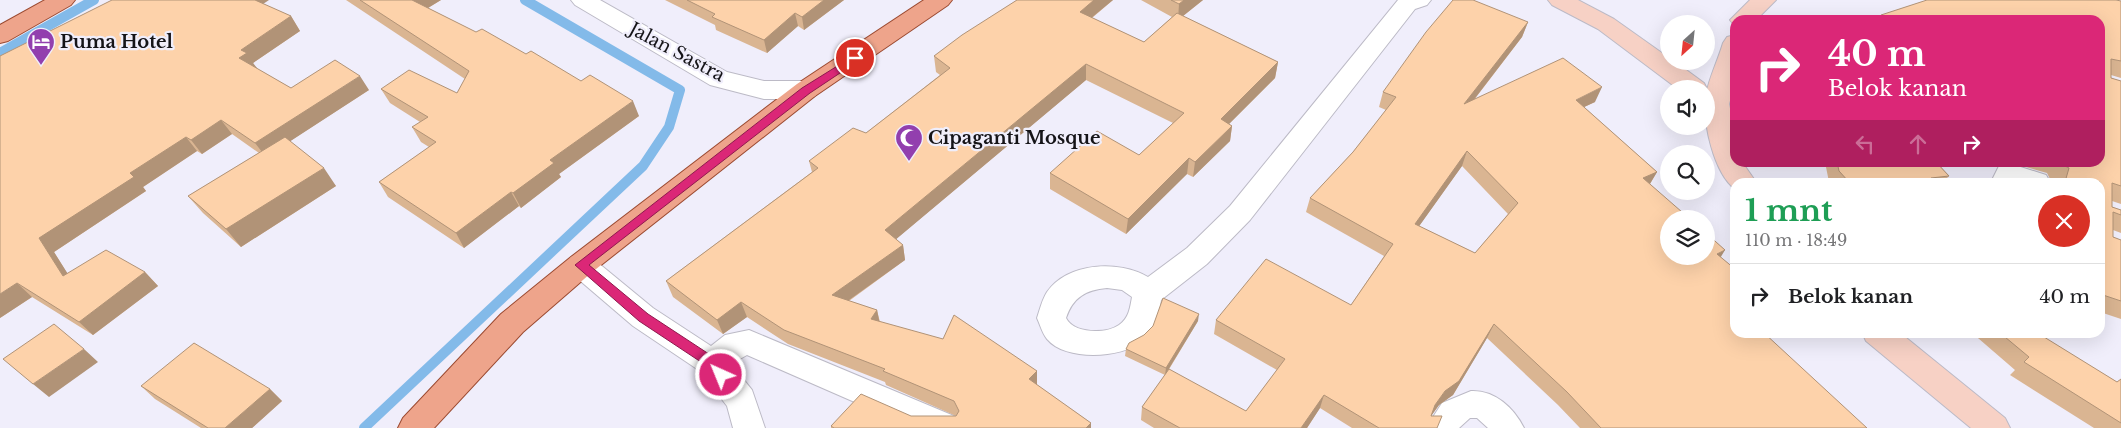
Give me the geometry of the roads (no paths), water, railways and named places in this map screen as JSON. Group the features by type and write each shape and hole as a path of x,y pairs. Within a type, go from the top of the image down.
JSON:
{"main road":[{"path":"0,35 63,0"},
{"path":"414,428 512,323 581,265 806,90 940,0"},
{"path":"1560,0 1606,24 1682,80"},
{"path":"1748,15 1764,0"},
{"path":"1715,91 1730,55"},
{"path":"1715,115 1730,166"},
{"path":"1731,167 1740,178"},
{"path":"1884,338 1994,428"}],"street":[{"name":"Jalan Sastra","path":"582,0 719,79 764,90 806,90"},
{"path":"1147,294 1197,256 1240,214 1410,1"},
{"path":"2009,173 2024,178"},
{"path":"581,265 643,317 711,362 745,414"},
{"path":"711,362 736,344 750,342 943,426"},
{"path":"1442,428 1451,412 1476,402 1484,404 1508,428"}],"waterway":[{"path":"0,53 94,0"},
{"path":"364,428 643,166 669,127 680,90 525,0"}],"place":[{"name":"Puma Hotel","path":"41,66"},
{"name":"Cipaganti Mosque","path":"909,162"}]}
